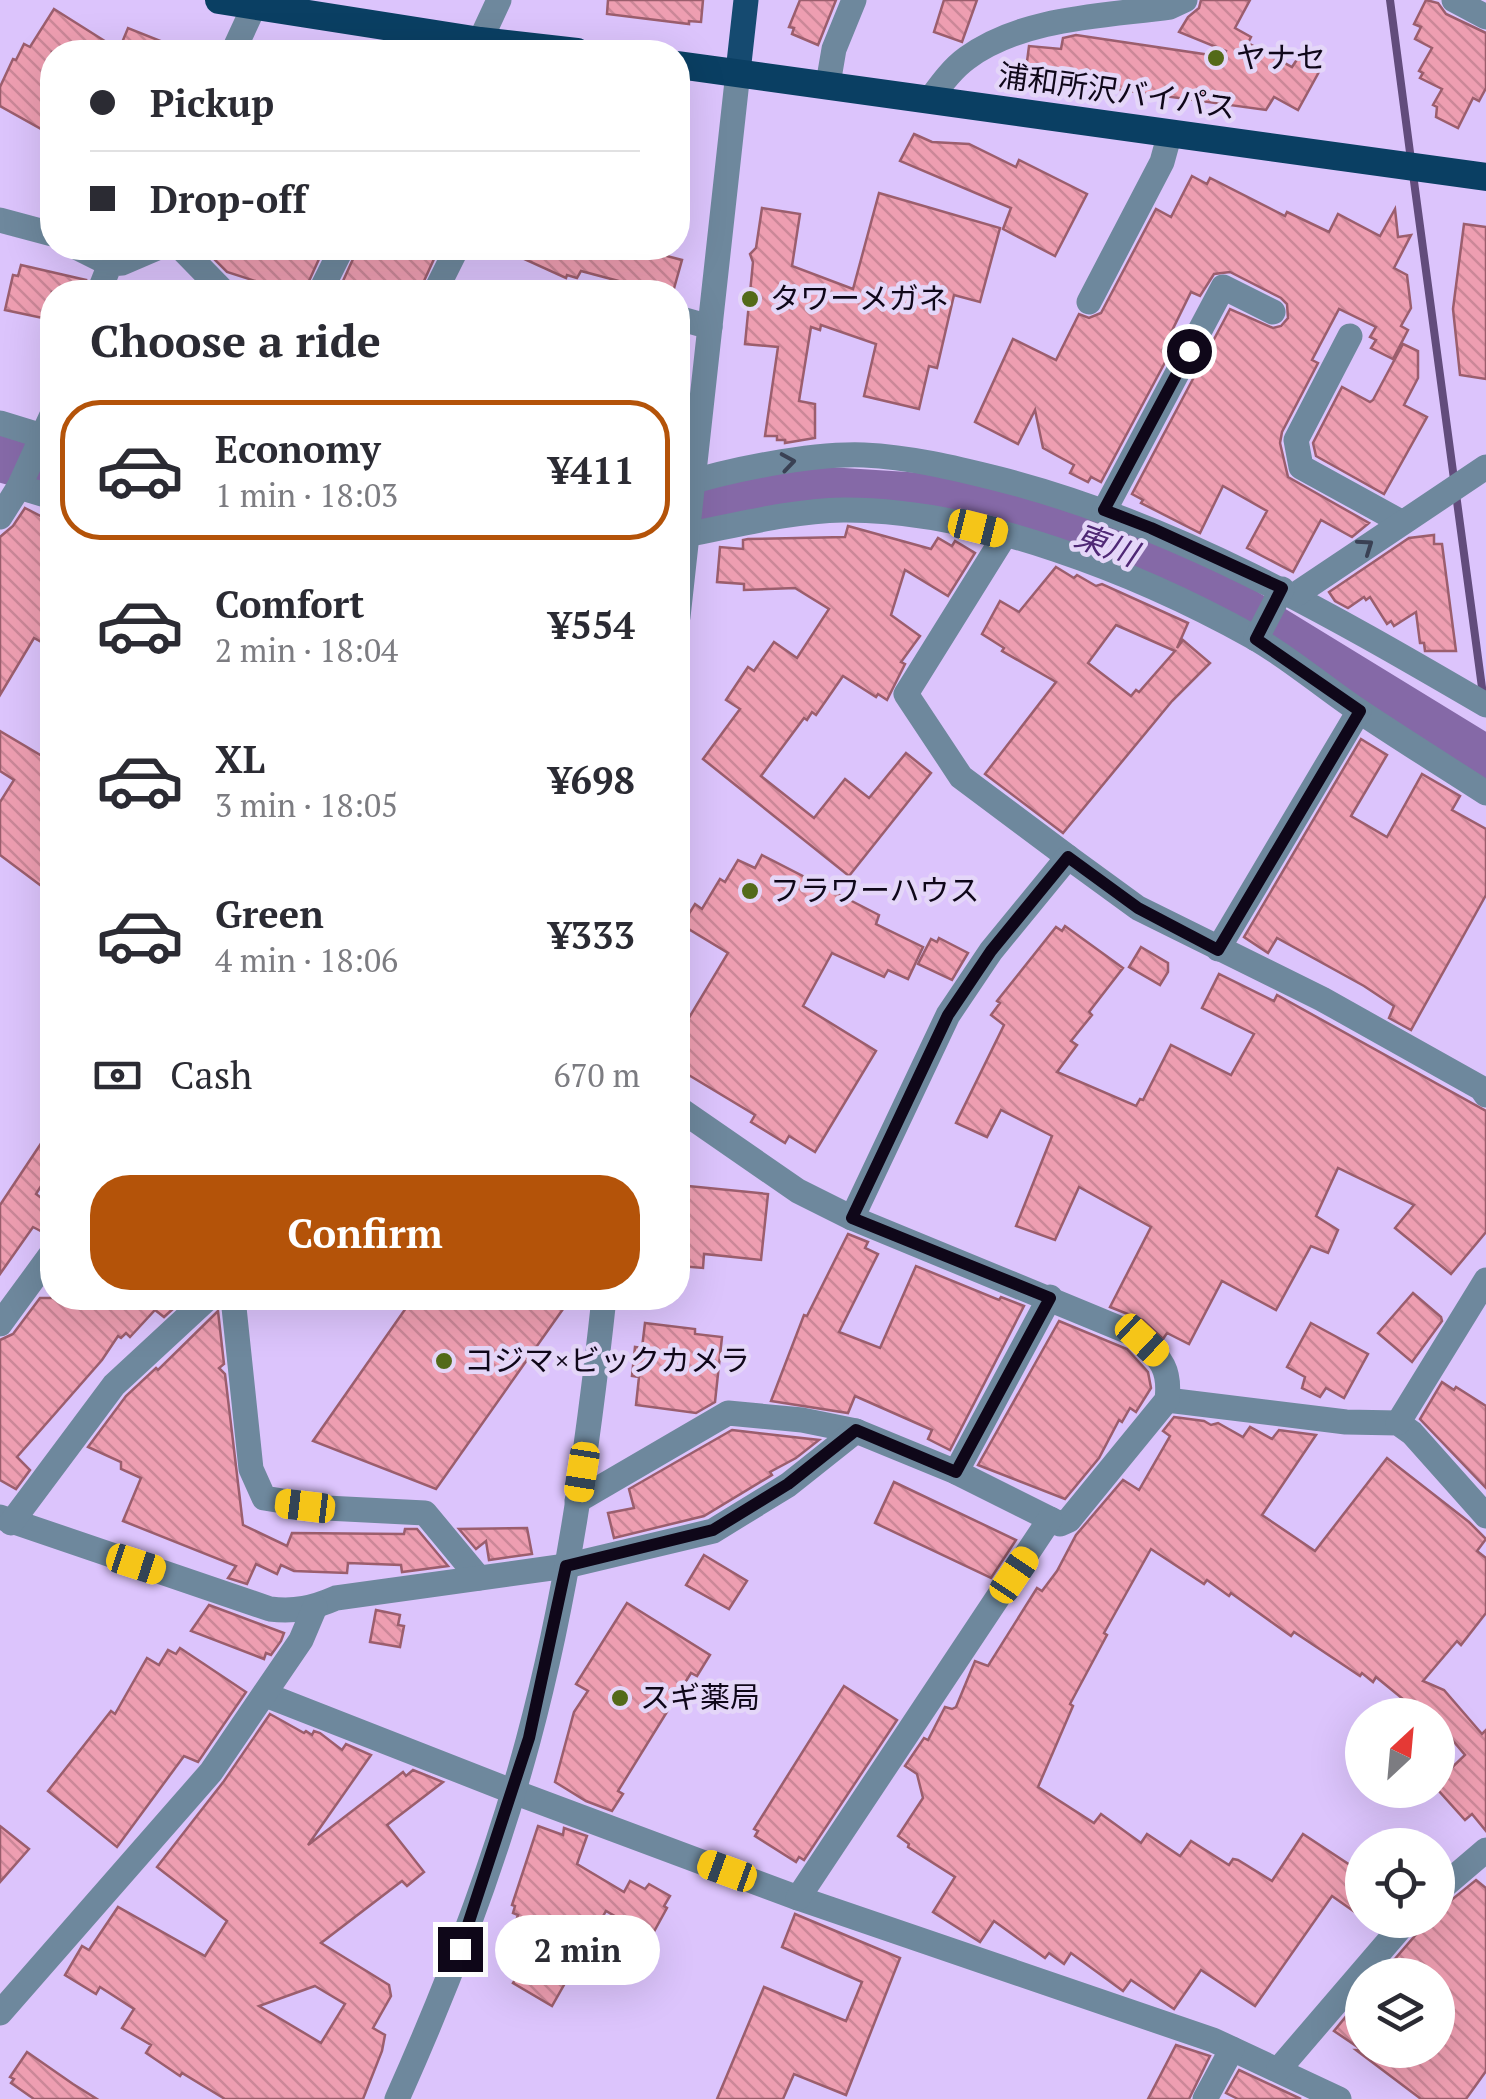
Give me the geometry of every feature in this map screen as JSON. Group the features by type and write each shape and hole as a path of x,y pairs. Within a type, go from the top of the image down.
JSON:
{"highway":[{"path":"219,0 256,2 452,40"},
{"name":"浦和所沢バイパス","path":"690,66 1486,177"}],"main road":[{"path":"738,72 746,0"}],"street":[{"path":"475,40 499,0"},
{"path":"828,84 834,49 854,0"},
{"path":"930,98 971,54 1013,35 1049,25 1170,7 1184,0"},
{"path":"1454,0 1486,17"},
{"path":"239,40 256,2"},
{"path":"690,466 738,72"},
{"path":"1089,302 1162,162 1170,133"},
{"path":"0,220 40,231"},
{"path":"102,260 110,264 129,260"},
{"path":"193,260 213,280"},
{"path":"104,280 110,264"},
{"path":"1104,510 1223,287 1273,312"},
{"path":"690,321 710,326"},
{"path":"1350,336 1296,440 1301,467 1401,522"},
{"path":"0,424 40,434"},
{"path":"0,517 40,446"},
{"path":"690,486 786,462 862,455 963,470 1048,491 1151,528 1285,594 1478,701"},
{"path":"1258,635 1285,594 1480,471"},
{"path":"21,482 40,492"},
{"path":"690,532 796,514 845,510 952,521 1005,534 1182,600 1258,635 1360,711 1486,793"},
{"path":"1005,534 906,694 961,777 1138,908 1413,1048 1481,1088 1486,1095"},
{"path":"1218,950 1360,711"},
{"path":"852,1218 948,1015 991,951 1068,857"},
{"path":"577,1502 728,1413 856,1430 956,1472 1060,1524 1069,1520 1167,1400 1170,1377 1157,1355 1136,1335 852,1218 798,1191 690,1116"},
{"path":"0,1324 40,1269"},
{"path":"1398,1423 1486,1280"},
{"path":"956,1472 1050,1298"},
{"path":"195,1310 114,1385 6,1520 290,1612 336,1598 566,1566 713,1530 788,1484 856,1430"},
{"path":"233,1310 251,1469 264,1498 326,1508 425,1513 478,1578"},
{"path":"397,2099 460,1949 514,1792 544,1676 566,1566 591,1414 603,1310"},
{"path":"1167,1400 1346,1422 1398,1423 1412,1433 1486,1516"},
{"path":"798,1898 1050,1519"},
{"path":"0,2013 211,1772 301,1640 315,1607"},
{"path":"266,1694 798,1898 1232,2049 1279,2068 1335,2098"},
{"path":"1455,1876 1486,1850"},
{"path":"1279,2068 1391,1938"},
{"path":"1205,2099 1232,2049"}],"building":[{"path":"608,0 703,0 701,22 689,24 607,14"},
{"path":"800,0 836,0 818,45 792,34 794,28 789,27"},
{"path":"944,0 977,0 962,42 934,32"},
{"path":"1201,0 1250,0 1235,28 1251,37 1248,43 1292,67 1298,58 1320,70 1298,110 1274,97 1266,110 1025,77 1029,46 1061,49 1063,38 1076,35 1224,57 1226,51 1179,32"},
{"path":"1426,0 1438,3 1446,14 1486,33 1486,88 1479,101 1473,98 1458,128 1436,117 1437,107 1433,105 1442,89 1420,78 1423,73 1419,71 1432,48 1415,39 1421,27 1414,24"},
{"path":"54,9 103,40 40,40 40,128 0,106 0,87 13,59 16,60 24,44 30,47"},
{"path":"128,28 158,40 123,40"},
{"path":"914,134 932,142 969,144 1016,167 1019,160 1087,194 1055,256 1003,229 1011,208 900,161"},
{"path":"1192,176 1207,184 1210,178 1285,216 1287,212 1329,232 1338,214 1380,236 1395,209 1398,237 1411,235 1394,268 1407,275 1411,308 1401,326 1408,330 1393,359 1371,348 1376,340 1370,337 1376,327 1339,309 1312,360 1318,363 1282,432 1280,443 1288,477 1369,523 1352,537 1321,520 1293,572 1247,548 1267,511 1223,486 1200,533 1141,503 1143,500 1132,494 1230,309 1273,328 1288,318 1287,304 1281,298 1230,272 1214,274 1200,296 1191,292 1163,349 1170,353 1101,482 1091,477 1088,482 1070,473 1074,465 1043,448 1035,410 1018,444 975,422 1013,339 1056,360 1079,314 1089,318 1101,313 1156,209 1171,217"},
{"path":"879,193 1000,228 980,302 954,295 937,368 929,366 919,409 864,396 876,344 821,325 820,330 811,327 799,401 815,404 815,438 785,443 777,440 777,436 765,436 778,347 745,344 753,262 750,254 756,248 762,208 800,214 792,266 853,289"},
{"path":"1464,224 1486,227 1486,379 1460,375 1453,309"},
{"path":"215,260 319,260 309,280 252,280 227,272"},
{"path":"353,260 434,260 424,280 343,280"},
{"path":"526,260 682,260 676,280 615,280 581,271 577,278 566,278"},
{"path":"21,265 86,280 40,280 40,317 5,310 13,275 18,276"},
{"path":"1403,344 1418,351 1418,378 1404,405 1427,417 1384,494 1316,456 1313,443 1342,387 1370,402 1373,400"},
{"path":"25,508 40,516 40,641 34,638 0,695 0,537"},
{"path":"848,526 931,549 938,538 952,546 955,541 975,553 948,596 905,570 891,615 920,636 901,662 905,664 887,700 843,676 816,715 812,712 807,720 804,718 761,776 814,818 845,779 869,798 906,753 931,773 849,876 703,759 740,709 726,700 748,667 754,671 774,642 797,658 829,609 795,588 744,590 744,584 717,582 720,547 743,549 743,540 748,539 845,537"},
{"path":"1434,535 1434,544 1442,544 1456,651 1425,651 1424,643 1420,643 1416,612 1394,626 1391,621 1387,624 1370,597 1348,608 1335,601 1329,592 1409,538"},
{"path":"1056,567 1074,578 1077,575 1096,586 1102,584 1188,623 1177,648 1183,640 1210,663 1172,701 1063,833 985,774 1056,682 1002,651 1004,648 982,634 1000,601 1019,612","holes":["1116,625 1175,651 1131,696 1088,663"]},
{"path":"0,731 40,755 40,885 0,855 0,802 14,780 0,771"},
{"path":"1361,739 1387,755 1351,816 1387,837 1422,774 1460,796 1452,810 1486,829 1486,895 1411,1030 1389,1018 1394,1006 1364,986 1277,938 1268,953 1244,937"},
{"path":"762,855 879,915 876,924 923,947 908,979 888,970 884,977 832,953 803,1006 876,1051 815,1152 789,1136 785,1143 751,1122 755,1115 690,1076 690,1016 728,953 690,930 690,912 695,904 702,909 720,879 725,882 738,860 755,868"},
{"path":"1065,926 1123,968 1089,1012 1092,1015 1071,1041 1077,1045 1057,1072 1136,1106 1143,1100 1171,1045 1231,1075 1254,1034 1202,1008 1219,974 1274,1001 1277,995 1486,1111 1486,1232 1451,1274 1395,1228 1414,1205 1338,1168 1316,1216 1338,1230 1328,1253 1311,1246 1276,1310 1222,1281 1189,1344 1167,1333 1163,1339 1143,1320 1110,1307 1151,1227 1079,1187 1055,1240 1016,1226 1052,1136 1001,1110 987,1137 956,1123 1004,1025 991,1015 1000,1003 997,1001 1056,927 1062,931"},
{"path":"939,938 968,953 952,980 918,964 931,939 937,942"},
{"path":"1141,947 1168,963 1168,972 1160,985 1129,967"},
{"path":"40,1145 40,1188 36,1194 40,1197 40,1231 33,1227 0,1274 0,1205"},
{"path":"690,1186 768,1194 761,1260 704,1254 703,1268 690,1267"},
{"path":"848,1234 868,1242 865,1248 878,1254 839,1332 880,1348 916,1266 999,1300 1001,1297 1024,1306 950,1450 928,1439 932,1430 855,1396 848,1413 771,1401 804,1315 807,1316"},
{"path":"1413,1293 1442,1321 1412,1362 1378,1333"},
{"path":"40,1298 40,1310 155,1310 130,1337 126,1333 118,1336 102,1360 17,1457 30,1470 16,1489 0,1480 0,1340 13,1334"},
{"path":"405,1310 562,1310 436,1489 313,1441"},
{"path":"218,1311 224,1364 219,1368 225,1374 243,1525 287,1546 292,1533 404,1534 405,1529 417,1529 448,1566 402,1572 401,1565 348,1563 347,1573 294,1571 281,1565 277,1574 256,1564 247,1584 228,1578 236,1566 123,1521 141,1478 121,1469 121,1462 88,1447 126,1396"},
{"path":"1059,1321 1127,1349 1148,1372 1151,1388 1136,1412 1130,1408 1122,1422 1119,1420 1099,1458 1065,1499 978,1465"},
{"path":"645,1323 695,1329 695,1334 722,1337 715,1402 696,1413 636,1405 639,1377 632,1376 635,1347 642,1348"},
{"path":"1311,1323 1368,1354 1344,1398 1326,1388 1320,1397 1302,1388 1305,1377 1287,1367"},
{"path":"1442,1382 1486,1406 1486,1488 1420,1419"},
{"path":"1174,1417 1218,1423 1243,1437 1250,1427 1272,1439 1279,1430 1316,1435 1262,1515 1315,1551 1387,1458 1486,1539 1477,1551 1486,1558 1486,1613 1461,1645 1457,1641 1423,1681 1444,1690 1451,1698 1402,1698 1376,1677 1373,1682 1362,1673 1360,1676 1294,1632 1291,1636 1231,1593 1229,1596 1207,1580 1204,1584 1151,1549 1104,1633 1107,1635 1070,1704 1073,1706 1038,1787 1094,1823 1101,1814 1141,1843 1147,1834 1180,1856 1191,1841 1229,1865 1233,1859 1238,1860 1272,1881 1303,1834 1345,1862 1345,1905 1332,1896 1255,2006 1201,1970 1174,2009 1131,1980 1123,1991 1071,1953 1064,1964 1049,1953 1045,1958 994,1921 980,1942 933,1912 955,1877 908,1847 898,1836 923,1798 917,1774 905,1766 924,1738 928,1740 945,1707 956,1707 975,1661 988,1666 1037,1588 1042,1591 1057,1571 1076,1535 1123,1480 1139,1490 1170,1436 1163,1431"},
{"path":"732,1430 819,1440 770,1472 772,1475 704,1516 614,1538 608,1513 634,1508 629,1489"},
{"path":"894,1482 1016,1540 991,1578 875,1523"},
{"path":"527,1528 532,1554 489,1560 486,1541 476,1549 459,1529"},
{"path":"704,1555 747,1581 729,1609 686,1585"},
{"path":"627,1603 710,1655 697,1676 691,1673 618,1791 623,1794 612,1811 555,1782 574,1712 588,1691 576,1684"},
{"path":"209,1605 284,1633 281,1641 264,1659 191,1631"},
{"path":"376,1610 400,1615 398,1625 404,1626 400,1647 370,1642"},
{"path":"180,1648 246,1692 198,1762 184,1756 117,1847 48,1791 111,1711 115,1714 147,1658 159,1665 168,1650 176,1654"},
{"path":"844,1686 897,1720 804,1860 799,1857 796,1862 755,1836 758,1831 754,1829"},
{"path":"1455,1703 1482,1734 1486,1730 1486,1831 1472,1814 1465,1820 1454,1808 1455,1765 1465,1755 1455,1743"},
{"path":"270,1714 304,1733 320,1733 342,1750 346,1744 371,1755 308,1845 403,1772 406,1776 413,1770 443,1782 387,1825 424,1872 407,1886 402,1881 321,1943 389,1985 391,1996 373,2028 385,2035 382,2051 363,2099 225,2099 146,2053 151,2045 122,2028 134,2009 100,1987 96,1994 65,1975 82,1946 89,1950 118,1907 205,1956 227,1921 157,1867","holes":["315,1986 345,2004 321,2043 259,2006"]},
{"path":"0,1826 29,1849 0,1882"},
{"path":"538,1826 563,1835 564,1828 587,1836 577,1864 624,1892 630,1881 645,1889 649,1884 670,1896 651,1937 606,1911 552,2006 513,1983 546,1929 516,1921 518,1915 513,1913 512,1905"},
{"path":"1476,1880 1486,1888 1486,2071 1466,2099 1421,2099 1380,2068 1455,2068 1455,1958 1396,1958 1413,1938 1455,1938 1455,1897"},
{"path":"795,1914 900,1958 846,2095 794,2074 783,2099 717,2099 764,1987 846,2021 862,1982 782,1947"},
{"path":"1345,2018 1345,2038 1334,2031"},
{"path":"1176,2045 1210,2056 1189,2099 1148,2099"},
{"path":"27,2052 97,2099 34,2099 11,2083 14,2079 10,2077"},
{"path":"1239,2070 1301,2099 1238,2099 1226,2093"}],"waterway":[{"path":"1390,0 1411,160"},
{"path":"1413,174 1483,695"},
{"name":"東川","path":"0,458 40,469"},
{"name":"東川","path":"690,515 811,490 938,498 1040,521 1127,550 1215,594 1486,760"}],"place":[{"name":"ヤナセ","path":"1216,58"},
{"name":"タワーメガネ","path":"750,299"},
{"name":"フラワーハウス","path":"750,891"},
{"name":"コジマ×ビックカメラ","path":"444,1361"},
{"name":"スギ薬局","path":"620,1698"}],"route":[{"path":"460,1949 529,1738 566,1566 713,1530 788,1484 856,1430 956,1472 1050,1298 852,1218 948,1015 991,951 1068,857 1138,908 1218,950 1360,711 1256,639 1282,588 1104,510 1189,351"}]}
